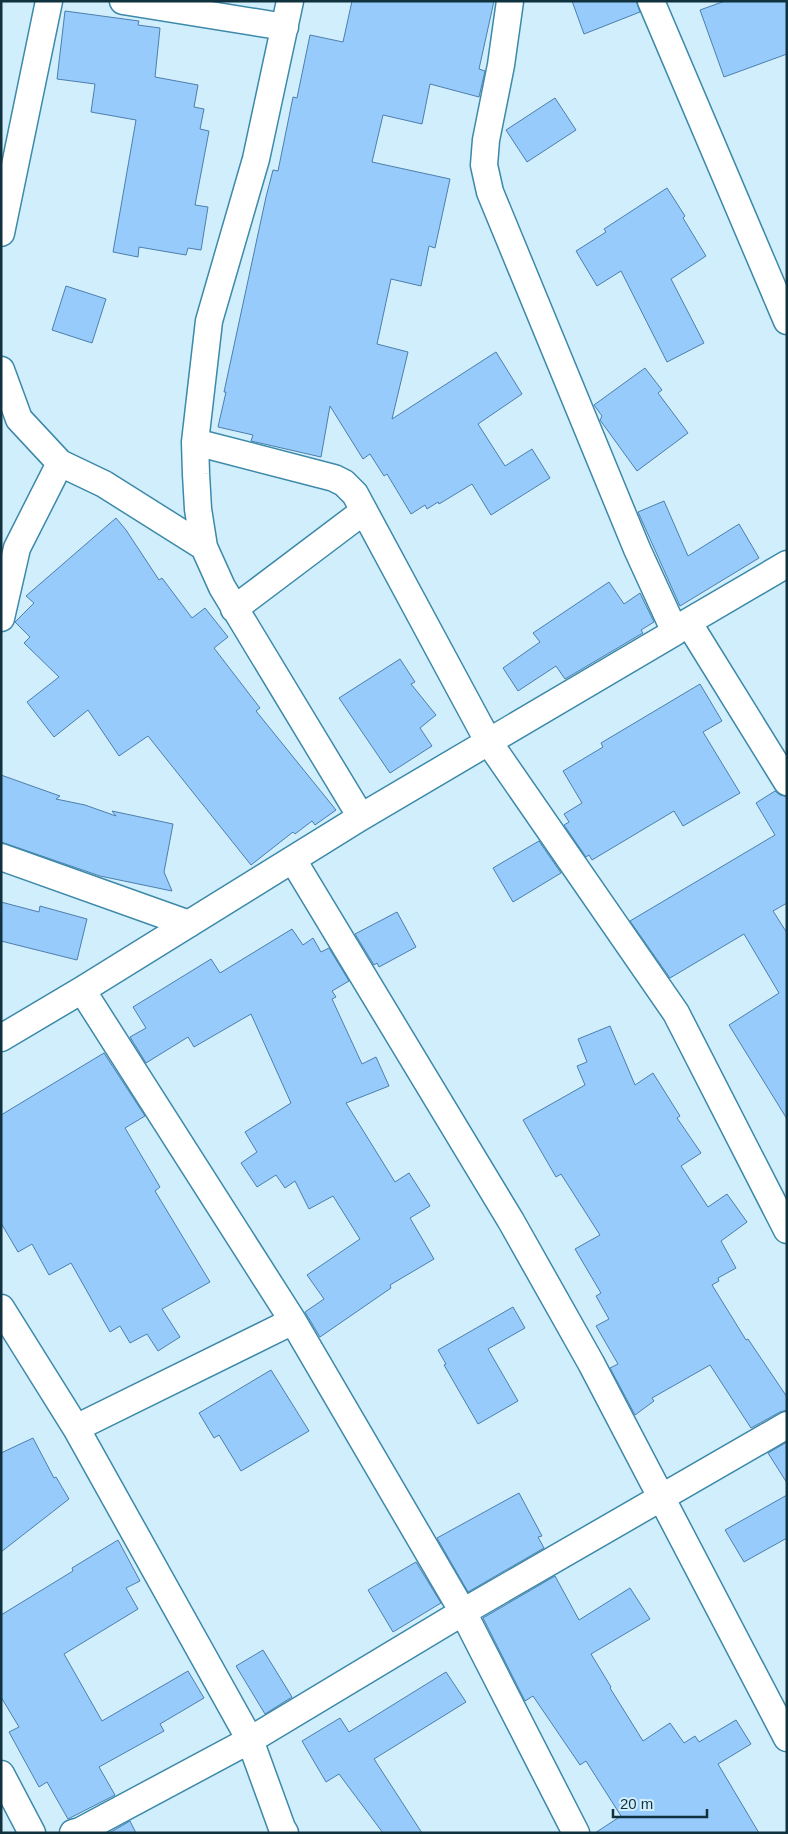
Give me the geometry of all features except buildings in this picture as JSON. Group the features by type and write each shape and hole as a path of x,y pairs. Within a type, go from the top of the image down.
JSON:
{"street":[{"path":"1,233 50,1"},
{"path":"123,1 285,27"},
{"path":"290,1 256,159 209,321 195,442 198,509 204,547 234,609 361,817"},
{"path":"510,1 501,66 486,140 484,165 490,192 637,549 681,627 787,782"},
{"path":"651,1 787,321"},
{"path":"1,370 19,419 60,463 104,484 204,547"},
{"path":"195,442 334,478 344,483 355,494 488,741 676,1013 787,1230"},
{"path":"1,618 17,548 60,463"},
{"path":"234,609 364,511"},
{"path":"1,1038 361,817 787,564"},
{"path":"1,857 189,924"},
{"path":"293,860 512,1221 591,1363 787,1738"},
{"path":"82,990 293,1321 463,1612 576,1833"},
{"path":"1,1308 76,1428 250,1740 282,1831"},
{"path":"76,1428 293,1321"},
{"path":"73,1833 250,1740 463,1612 787,1425"},
{"path":"1,1774 32,1833"}]}
